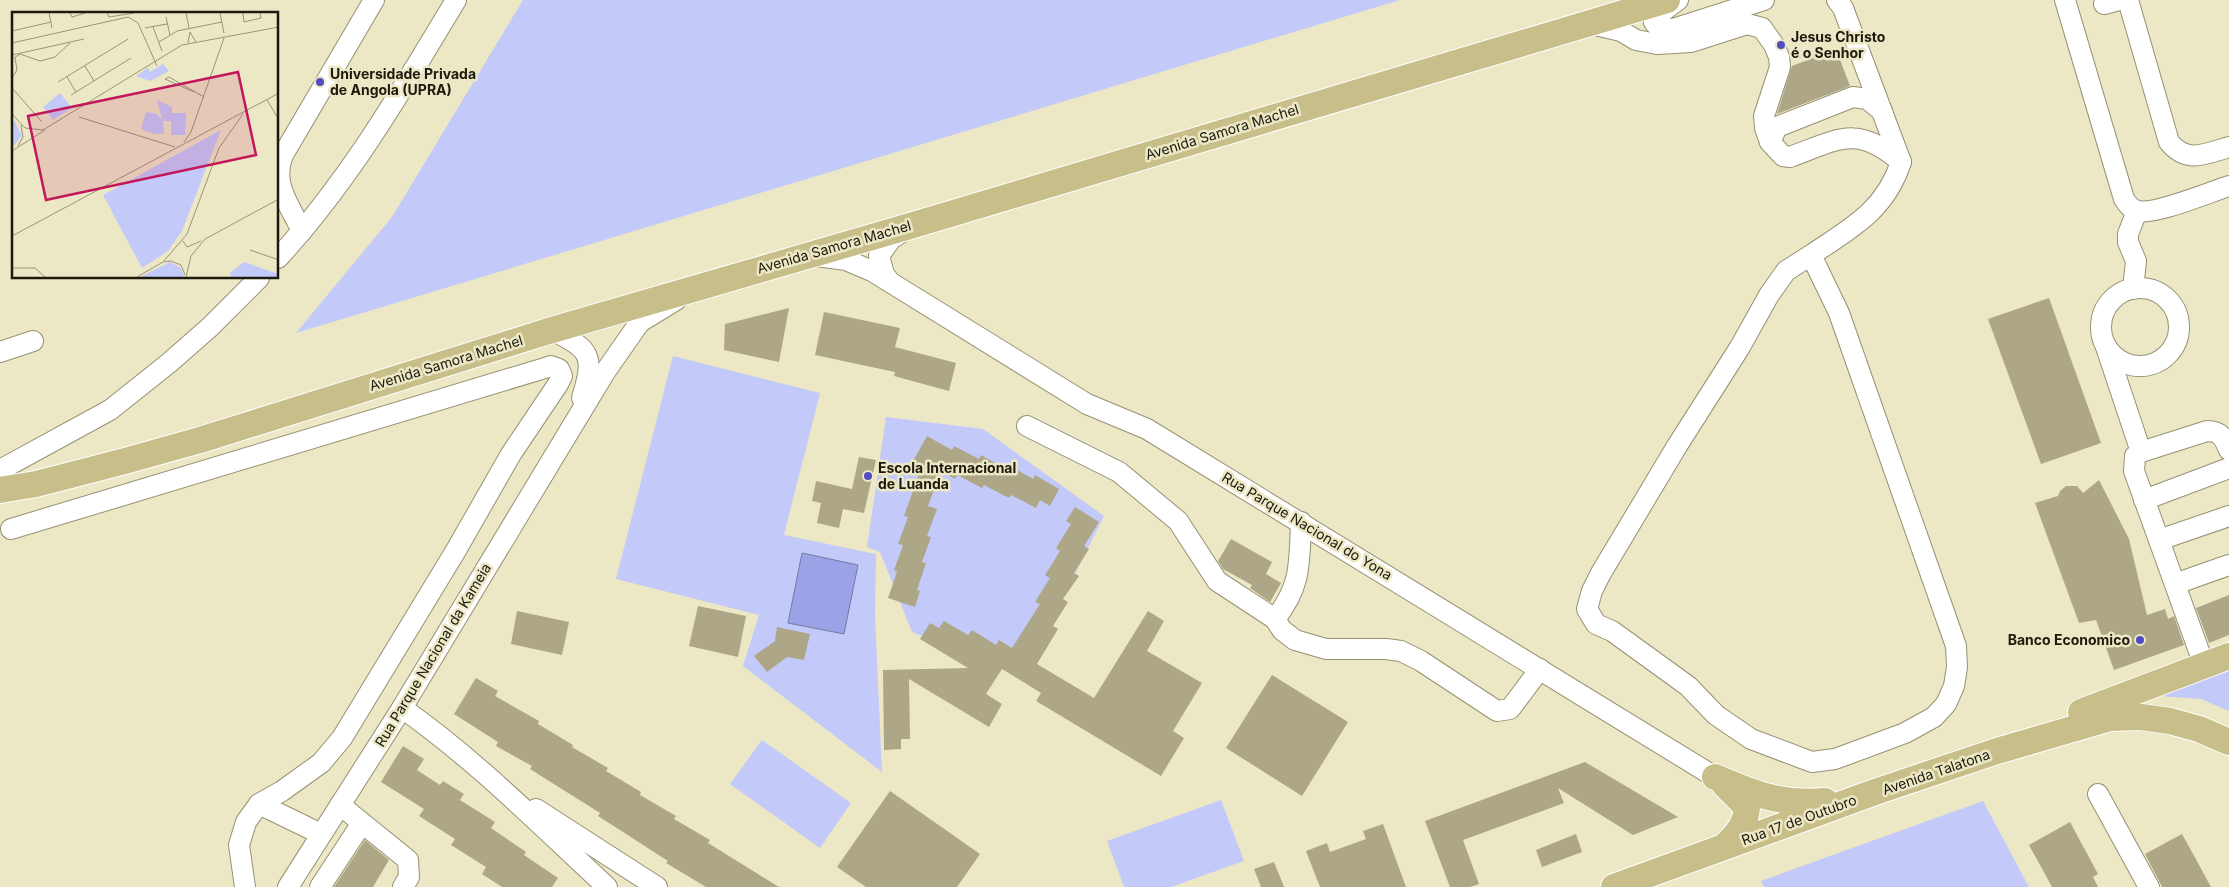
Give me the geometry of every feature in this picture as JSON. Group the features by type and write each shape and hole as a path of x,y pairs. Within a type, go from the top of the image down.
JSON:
{"main road":[{"name":"Avenida Samora Machel","path":"0,490 108,466 200,440 552,330 910,226 1667,0"},
{"path":"1997,751 2019,736 2211,665 2229,656"},
{"path":"1997,751 2110,718 2141,717 2170,721 2199,729 2229,742"},
{"name":"Avenida Talatona","path":"1875,792 1997,751"},
{"path":"1715,777 1753,794 1787,802 1825,801 1875,792"},
{"path":"1715,777 1790,822"},
{"path":"1614,887 1723,848 1740,830 1746,818 1747,807 1739,797 1715,777"},
{"name":"Rua 17 de Outubro","path":"1723,848 1875,792"}],"street":[{"path":"279,164 374,0"},
{"path":"279,257 302,231 360,155 456,0"},
{"path":"1678,0 1658,15 1654,22 1660,28 1688,33 1747,24 1762,28 1768,35 1779,57 1780,67 1764,116 1765,128 1770,142 1782,156 1790,156 1844,137 1860,138 1886,149 1901,162"},
{"path":"1587,23 1621,31 1636,40 1657,44 1688,33 1764,0"},
{"path":"1811,256 1839,313 1861,373 1956,646 1957,666 1954,686 1946,704 1934,717 1905,733 1835,760 1812,762 1751,739 1716,715 1688,686 1612,631 1596,624 1587,608 1592,591 1601,573 1677,446 1740,347 1769,295 1786,271 1857,225 1883,201 1895,180 1901,162 1843,8 1837,0"},
{"path":"2065,0 2124,199 2128,206 2137,211 2155,210 2229,186"},
{"path":"2128,0 2169,142 2177,151 2185,156 2205,154 2229,147"},
{"path":"1770,142 1777,127 1853,97 1866,99 1882,111"},
{"path":"279,179 302,231"},
{"path":"2133,289 2136,261 2128,242 2128,234 2137,211"},
{"name":"Rua Parque Nacional do Yona","path":"893,285 884,274 879,256 891,240 910,226"},
{"name":"Rua Parque Nacional do Yona","path":"800,257 821,256 846,260 872,271 1087,404 1147,429 1715,777"},
{"path":"0,470 110,410 210,327 258,279"},
{"name":"Rua Parque Nacional da Kameia","path":"288,887 402,708 605,372 640,322 697,287"},
{"path":"2106,346 2114,357 2126,363 2139,366 2152,364 2164,358 2172,350 2178,338 2180,326 2177,314 2163,295 2152,290 2133,289 2115,298 2106,308 2102,320 2102,334 2134,458 2211,665"},
{"name":"Rua Parque Nacional da Kameia","path":"552,330 573,341 584,350 588,358 586,385 574,422"},
{"path":"0,352 33,341"},
{"path":"11,529 551,366 559,369 562,376 558,384 511,454 455,552 342,738 321,762 282,791 259,804 246,822 239,845 245,887"},
{"path":"1027,426 1120,472 1178,521 1217,580 1276,619 1282,630 1295,640 1326,649 1386,649 1401,651 1421,661 1497,711 1510,709 1540,669"},
{"path":"2134,458 2207,431 2215,431 2221,435 2229,450"},
{"path":"2134,458 2135,456 2133,463 2134,471 2158,540 2175,584 2211,665"},
{"path":"2144,500 2229,468"},
{"path":"2158,540 2229,516"},
{"path":"1276,619 1296,585 1299,574 1301,522"},
{"path":"2175,584 2229,565"},
{"path":"402,708 422,722 488,778 607,887"},
{"path":"488,778 657,887"},
{"path":"2098,794 2149,887"},
{"path":"259,804 321,834"},
{"path":"340,805 408,860 408,878 403,887"},
{"path":"320,887 362,822"}],"shaded area":[{"path":"523,0 1400,0 296,333 392,217"},
{"path":"673,356 820,393 784,535 876,554 875,617 882,772 743,666 759,615 616,579"},
{"path":"886,417 983,429 1104,516 1024,675 912,632 880,552 867,547"},
{"path":"802,553 858,565 844,634 788,623"},
{"path":"2229,667 2229,711 2201,699 2147,695"},
{"path":"762,740 851,803 820,848 730,784"},
{"path":"1221,800 1244,861 1171,887 1124,887 1107,841"},
{"path":"1983,801 2029,887 1764,887 1761,881"}],"building":[{"path":"1836,49 1850,86 1777,114 1792,66"},
{"path":"2049,298 2101,443 2041,464 1988,319"},
{"path":"789,308 779,362 724,350 725,324"},
{"path":"824,312 900,328 895,347 956,363 949,391 894,376 895,372 815,355"},
{"path":"927,436 952,450 954,446 979,459 981,455 1006,469 1008,465 1033,479 1035,475 1059,489 1050,506 1040,500 1036,508 1011,495 1009,498 984,485 982,488 957,475 955,479 941,471 928,506 937,509 927,536 931,537 922,562 926,563 917,590 920,591 915,607 888,598 897,572 894,570 903,545 898,544 908,517 904,516 922,466 913,461"},
{"path":"859,457 876,460 864,513 843,509 839,528 817,523 821,503 812,501 816,481 852,489"},
{"path":"2099,480 2129,539 2147,615 2165,609 2168,619 2174,616 2184,645 2114,670 2096,620 2079,623 2035,503 2058,496 2060,491 2066,486 2077,486 2083,493"},
{"path":"1075,507 1099,522 1084,546 1089,549 1074,573 1079,576 1063,599 1068,602 1053,626 1058,629 1037,664 1094,698 1148,611 1164,621 1147,651 1202,683 1173,731 1184,738 1161,776 1036,701 1041,693 1002,669 986,694 1002,704 989,727 909,679 910,739 901,739 901,749 884,750 883,670 968,668 920,639 930,623 939,628 944,621 968,635 972,630 996,645 999,640 1012,648 1040,604 1035,602 1050,578 1045,575 1060,551 1056,548 1071,524 1066,521"},
{"path":"1231,539 1272,562 1266,574 1281,583 1270,602 1250,588 1252,585 1223,569 1218,561"},
{"path":"2229,595 2229,635 2209,643 2196,608"},
{"path":"698,606 746,616 738,657 689,646"},
{"path":"517,611 569,622 562,655 511,644"},
{"path":"777,627 810,634 804,660 787,657 767,672 754,656 775,641"},
{"path":"1272,675 1348,722 1302,796 1226,748"},
{"path":"476,678 498,691 495,696 539,721 538,724 608,768 606,771 641,792 640,795 676,816 674,819 710,840 708,843 779,887 706,887 666,863 668,861 598,816 600,813 530,769 532,766 496,746 498,742 454,714"},
{"path":"403,746 424,759 417,770 440,785 443,781 464,794 460,800 495,822 491,828 526,852 524,855 558,878 552,887 502,887 482,874 486,867 451,845 455,839 419,816 424,809 381,782"},
{"path":"1585,762 1678,817 1633,835 1558,788 1564,803 1463,840 1479,884 1470,887 1450,887 1425,821"},
{"path":"890,791 980,854 957,887 866,887 837,867"},
{"path":"2070,822 2098,874 2093,877 2098,887 2052,887 2029,845"},
{"path":"1383,824 1406,887 1320,887 1306,851 1327,843 1330,852 1366,839 1363,831"},
{"path":"1576,834 1582,852 1542,867 1536,850"},
{"path":"2182,834 2211,887 2162,887 2145,854"},
{"path":"365,840 389,860 373,887 334,887"},
{"path":"1274,862 1284,887 1261,887 1254,869"}],"place":[{"name":"Jesus Christo é o Senhor","path":"1781,45"},
{"name":"Universidade Privada de Angola (UPRA)","path":"320,82"},
{"name":"Escola Internacional de Luanda","path":"868,476"},
{"name":"Banco Economico","path":"2140,640"}]}
